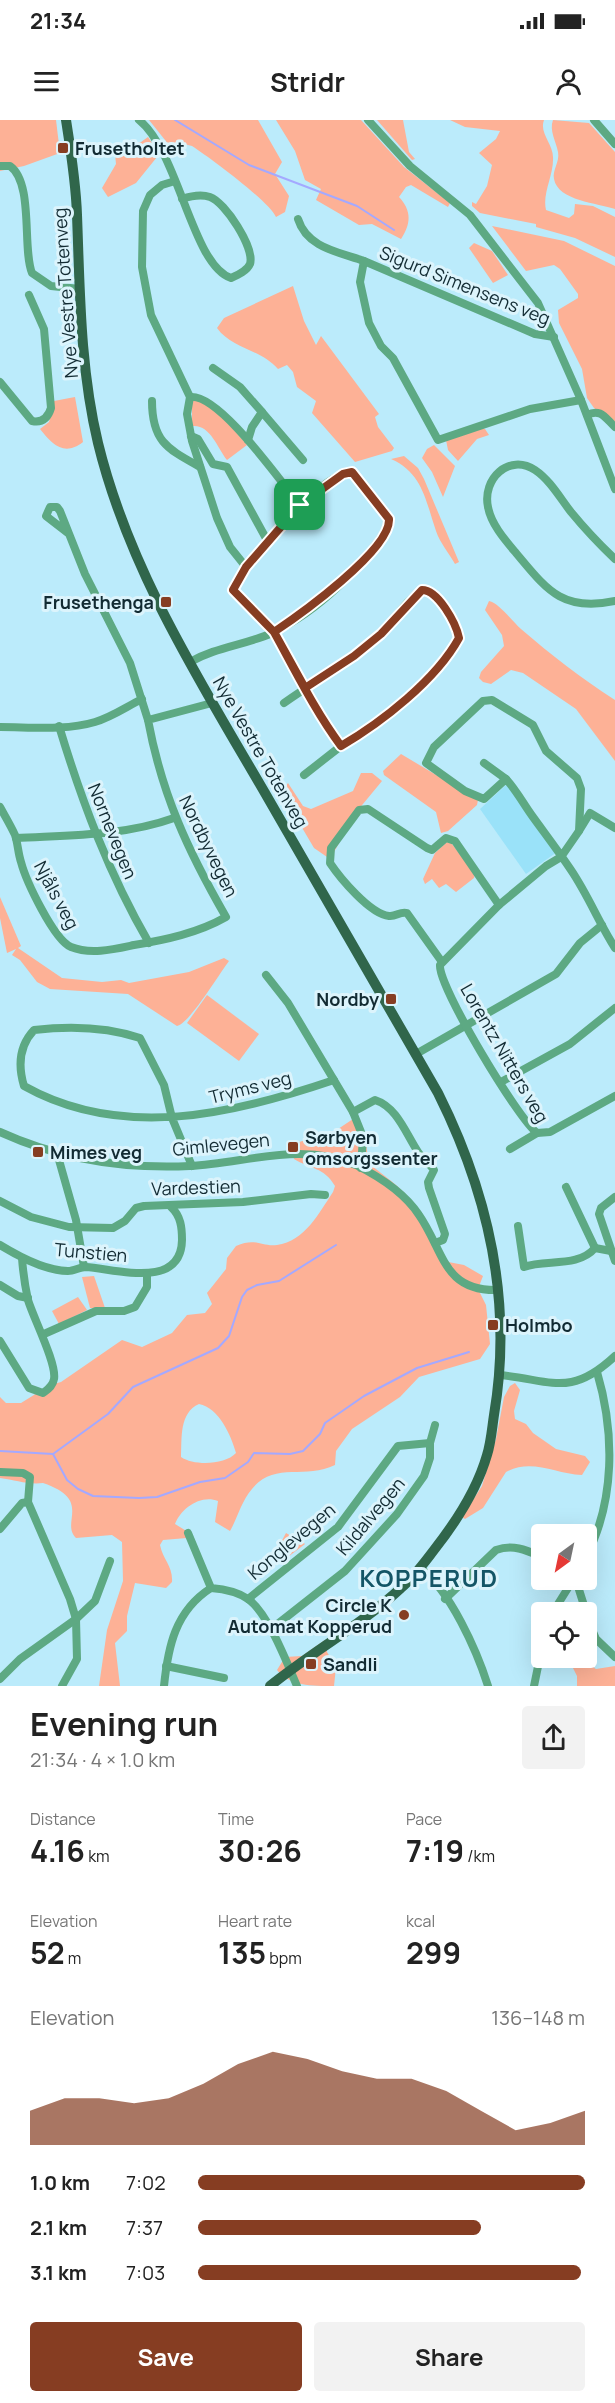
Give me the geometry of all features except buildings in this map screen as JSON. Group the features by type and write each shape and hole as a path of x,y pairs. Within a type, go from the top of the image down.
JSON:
{"main road":[{"name":"Nye Vestre Totenveg","path":"66,120 75,189 80,289 90,402 106,471 134,553 212,703 438,1093 466,1153 486,1218 498,1290 500,1375 487,1456 466,1505 420,1568 401,1588 270,1686"}],"street":[{"path":"139,120 159,142 182,200 209,260 223,275 231,278 246,269 250,264 249,249 225,208 211,197 193,195 182,200"},
{"path":"368,120 410,166 471,215 538,303 581,400 615,489"},
{"path":"594,120 615,144"},
{"path":"0,166 14,169 26,209 33,273 51,286 80,289"},
{"path":"175,181 157,189 146,200 141,234 142,267 151,315 190,397 187,414 200,467 225,537 246,567"},
{"name":"Sigurd Simensens veg","path":"298,219 302,230 313,241 527,331 544,337 554,337"},
{"name":"Sigurd Simensens veg","path":"364,261 360,282 369,323 381,346 393,358 438,440 530,409 581,400"},
{"path":"0,384 32,421 38,422 47,418 51,408 44,329 29,295"},
{"path":"213,368 240,387 303,460"},
{"path":"190,397 202,397 208,401 248,440 300,505"},
{"path":"152,401 155,429 163,443 200,467"},
{"path":"248,440 252,427 262,412"},
{"path":"587,415 592,412 601,413 615,427"},
{"path":"191,436 198,439 213,464 227,467 268,542"},
{"path":"615,559 593,538 535,470 524,465 513,465 501,470 493,477 487,500 492,518 511,547 551,594 583,605 615,601"},
{"path":"190,662 210,652 274,632 308,610 338,585 371,550 390,524 383,509 352,472 343,474 300,505 246,567 233,590 274,632 341,746"},
{"name":"Nordbyvegen","path":"68,533 100,608 130,663 174,818 196,865 226,917"},
{"path":"284,703 354,656 381,634 419,592 426,590 430,592 442,606 459,638 449,653 390,714 341,746 304,775"},
{"path":"0,727 92,723 141,699"},
{"path":"506,779 484,799 465,791 435,771 426,763 426,759 434,747 477,706 483,701 492,700 533,725 546,751 580,782 579,831"},
{"path":"148,720 212,703"},
{"name":"Nornevegen","path":"59,726 94,833 124,898 149,943"},
{"path":"484,763 506,779 561,857 614,942"},
{"name":"Njåls veg","path":"0,807 16,838 21,863 62,942 85,951 149,943 171,938 226,917"},
{"path":"499,905 455,841 446,838 432,850 363,807 331,849 330,863 355,893 380,912 391,917 402,912 407,913 442,962 499,905 546,866 561,857 590,813 615,828"},
{"path":"16,838 143,828 174,818"},
{"path":"416,1054 556,974 580,943 602,925"},
{"name":"Lorentz Nitters veg","path":"442,962 441,975 467,1026 501,1082 537,1133 510,1149"},
{"path":"266,975 288,1003 353,1113 363,1137 361,1168"},
{"path":"501,1082 570,1044 615,1008"},
{"name":"Tryms veg","path":"172,1118 164,1085 140,1038 102,1030 49,1028 34,1030 22,1047 20,1064 24,1086 50,1100 97,1113 172,1118 206,1115 251,1106 334,1080"},
{"path":"537,1133 550,1131 615,1096"},
{"path":"353,1113 375,1100 380,1101 400,1121 420,1154 432,1167 429,1188 446,1234 443,1240 435,1244"},
{"path":"172,1118 192,1166"},
{"name":"Gimlevegen","path":"0,1132 57,1154 132,1165 192,1166 301,1152 328,1156 361,1168 388,1184 410,1203 455,1279 479,1289 498,1290"},
{"path":"57,1154 77,1228 84,1267"},
{"path":"566,1187 595,1248"},
{"name":"Vardestien","path":"0,1201 31,1217 77,1228 113,1228 125,1221 135,1208 243,1202 311,1194 325,1195"},
{"path":"615,1197 601,1208 599,1214 615,1261"},
{"name":"Tunstien","path":"0,1245 22,1258 68,1271 84,1267 147,1275 168,1267 180,1252 180,1221 171,1207"},
{"path":"518,1226 524,1267 536,1263 583,1258 595,1248"},
{"path":"595,1248 611,1251"},
{"path":"0,1341 29,1388 43,1393 52,1386 55,1376 44,1345 44,1334 28,1298 22,1258"},
{"name":"Tunstien","path":"44,1334 96,1311 124,1311 135,1308 147,1287 147,1275"},
{"path":"0,1285 18,1296 28,1298"},
{"path":"500,1375 546,1384 586,1379 615,1356"},
{"path":"597,1372 613,1427 607,1503 597,1540"},
{"name":"Kildalvegen","path":"270,1630 345,1571 377,1538 413,1494 424,1476 430,1458 430,1443 435,1425"},
{"name":"Konglevegen","path":"248,1599 338,1527 398,1446 430,1443"},
{"path":"0,1472 23,1473 30,1477 28,1502 70,1599 76,1619 77,1659 62,1686"},
{"path":"0,1528 21,1503 28,1502"},
{"path":"188,1533 212,1588"},
{"path":"445,1599 457,1591 496,1550 515,1547 531,1553"},
{"path":"0,1679 27,1654 76,1619 95,1601 110,1561"},
{"path":"420,1568 430,1576 475,1648 488,1686"},
{"path":"164,1686 166,1666 176,1627 195,1600 212,1588 228,1590 248,1599 270,1630 297,1686"},
{"path":"597,1640 615,1657"},
{"path":"166,1666 224,1678"},
{"path":"534,1686 538,1668"}],"shaded area":[{"path":"0,120 56,120 60,153 24,166 0,171"},
{"path":"149,120 258,120 282,162 275,174 289,196 285,212 276,217 263,201 192,146 184,144 173,150"},
{"path":"276,120 361,120 404,167 450,203 448,207 411,185 406,187 399,197 406,207 409,218 401,239 372,224 359,225 316,200 321,189 305,180 295,151"},
{"path":"377,120 403,120 409,152 415,159 412,160"},
{"path":"450,120 544,120 543,129 553,157 546,210 569,218 574,214 575,204 593,206 615,217 615,257 575,238 536,227 536,224 480,213 472,206 472,202 476,204 487,186 492,165 479,153 496,139 500,131 465,127"},
{"path":"553,120 589,123 615,152 615,209 571,197 557,186 554,176 558,156 552,132"},
{"path":"148,137 158,152 157,157 136,183 108,197 102,188 116,164 115,154 120,144 141,142"},
{"path":"492,226 564,241 615,266 615,422 594,408 587,398 582,369 559,323 558,310 578,298 578,294 560,269 554,265 526,271"},
{"path":"474,243 492,251 508,275 493,283 469,248"},
{"path":"293,286 304,321 316,345 321,336 379,414 375,417 378,427 394,448 392,451 355,462 312,413 316,401 297,387 293,372 287,365 278,369 263,357 230,340 217,328 224,318"},
{"path":"75,397 83,442 70,448 59,447 40,429 49,422 54,401"},
{"path":"197,400 218,411 247,445 227,460 208,432 198,426 192,426 192,401"},
{"path":"481,428 485,429 489,435 477,439 458,461 448,450 446,440"},
{"path":"434,445 455,466 443,497 432,472 422,458 427,449"},
{"path":"404,456 418,468 424,479 459,562 455,564 442,544 417,480 402,465 391,459"},
{"path":"489,601 493,602 555,657 615,700 615,761 576,709 523,673 511,670 491,684 479,678 481,672 504,646 502,635 485,610"},
{"path":"401,754 478,800 477,805 448,831 441,833 436,812 384,775 383,771"},
{"path":"361,773 372,773 382,781 358,810 330,859 314,848 281,792 288,783 303,806 311,809 353,791"},
{"path":"507,784 557,852 526,874 480,809"},
{"path":"449,840 475,874 474,878 456,892 446,884 439,888 432,879 425,884 423,879 435,853"},
{"path":"0,897 21,946 18,948 62,978 102,982 121,980 129,983 189,972 224,958 229,961 197,1008 177,1026 128,994 50,989 37,982 20,960 12,955 16,949 7,953 0,918"},
{"path":"207,995 259,1034 239,1061 187,1023"},
{"path":"353,1119 366,1144 369,1164 397,1186 416,1205 443,1261 464,1265 483,1276 478,1289 486,1305 490,1344 480,1359 419,1377 400,1397 352,1429 336,1451 335,1465 312,1471 280,1473 261,1481 245,1499 230,1531 215,1522 218,1501 205,1499 187,1508 175,1524 188,1532 187,1538 163,1540 160,1545 171,1572 172,1582 166,1588 135,1583 127,1616 127,1631 115,1643 120,1686 99,1686 107,1630 123,1581 122,1542 112,1535 76,1538 72,1532 71,1504 67,1497 43,1483 27,1483 0,1478 0,1397 6,1403 21,1403 50,1385 61,1382 122,1340 142,1347 172,1333 187,1315 205,1313 212,1304 207,1293 226,1269 227,1258 236,1246 249,1242 277,1245 287,1242 296,1238 317,1217 335,1186 326,1175 294,1159 292,1151 296,1143 335,1131","holes":["199,1404 213,1411 223,1423 231,1438 236,1453 225,1460 201,1463 181,1457 183,1427 188,1413"]},
{"path":"94,1276 105,1308 90,1308 82,1277"},
{"path":"78,1297 87,1310 59,1324 52,1311"},
{"path":"515,1383 520,1390 514,1411 515,1419 526,1424 533,1433 556,1449 585,1456 590,1462 582,1475 525,1466 506,1472 483,1508 465,1519 462,1517 482,1486 496,1439 504,1397 510,1386"},
{"path":"286,1533 291,1536 293,1534 305,1544 284,1560 279,1546"},
{"path":"325,1640 327,1652 336,1667 334,1686 295,1682 277,1670 285,1657 302,1656"},
{"path":"615,1666 615,1686 577,1686 577,1676 573,1668 596,1669"}],"waterway":[{"path":"175,120 249,165 357,206 394,230"},
{"path":"0,1451 53,1454 108,1414 133,1387 218,1348 229,1336 242,1297 247,1290 257,1285 279,1281 336,1245"},
{"path":"53,1454 67,1480 78,1489 93,1496 157,1497 200,1482 225,1478 248,1462 254,1453 290,1454 303,1451 320,1434 325,1423 364,1396 417,1368 469,1352"}],"place":[{"name":"Frusetholtet","path":"63,148"},
{"name":"Frusethenga","path":"166,602"},
{"name":"Nordby","path":"391,999"},
{"name":"Sørbyen omsorgssenter","path":"293,1147"},
{"name":"Mimes veg","path":"38,1152"},
{"name":"Holmbo","path":"493,1325"},
{"name":"Circle K Automat Kopperud","path":"404,1615"},
{"name":"Sandli","path":"311,1664"}],"district":[{"name":"KOPPERUD","path":"429,1577"}],"route":[{"path":"300,505 246,567 233,590 274,632 305,688 354,656 381,634 422,590 430,592 442,606 458,632 459,638 449,653 408,699 390,714 341,746 326,724 305,688 274,632 308,610 338,585 371,550 390,524 383,509 357,475 352,472 347,471 300,505"}]}
